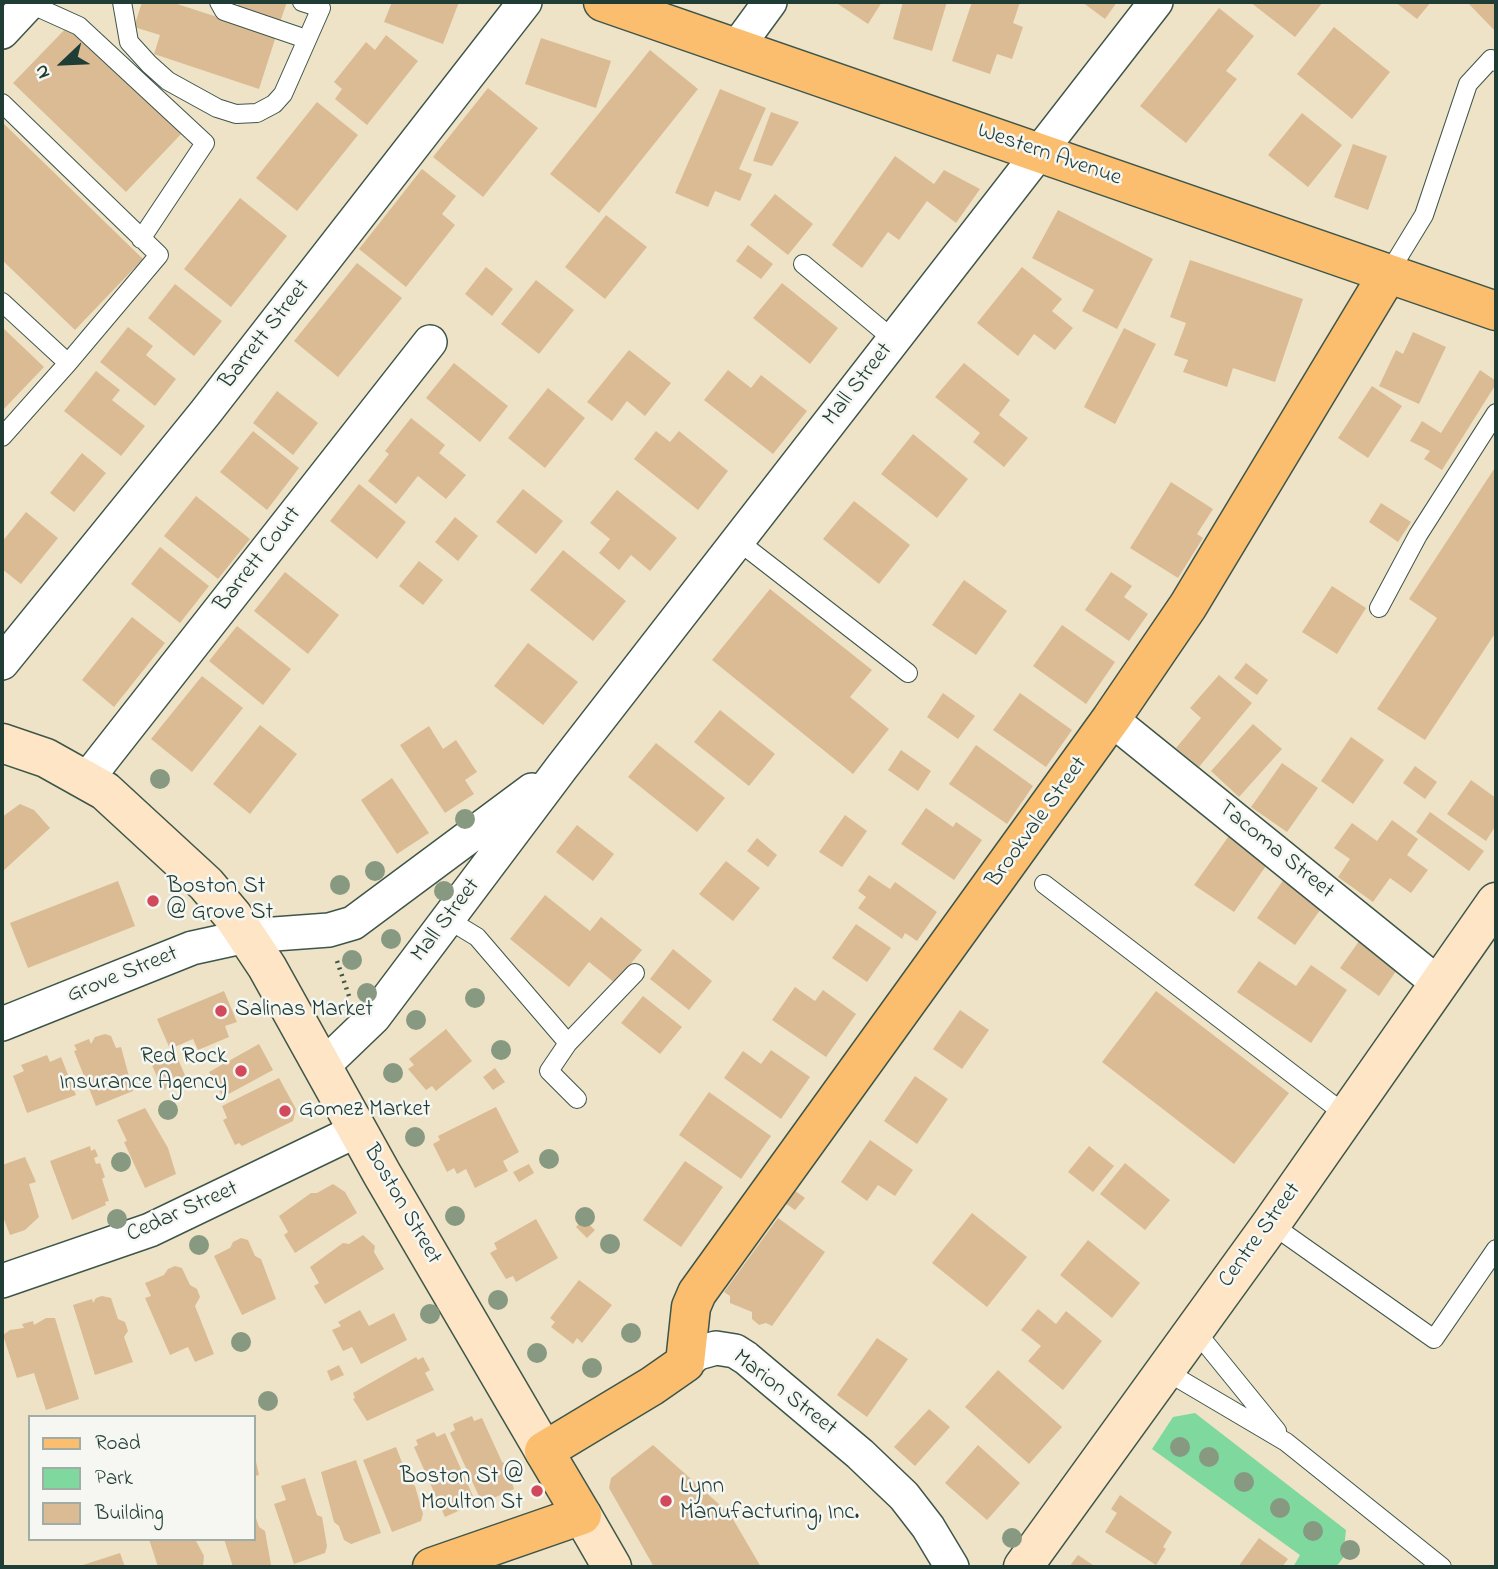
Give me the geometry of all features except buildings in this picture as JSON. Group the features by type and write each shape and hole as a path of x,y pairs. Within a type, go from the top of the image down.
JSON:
{"main road":[{"name":"Western Avenue","path":"607,2 1496,311"},
{"name":"Brookvale Street","path":"685,1363 691,1307 697,1293 1111,719 1188,606 1388,274"},
{"name":"Boston Street","path":"2,743 46,758 88,779 151,830 206,884 247,936 612,1567"},
{"name":"Centre Street","path":"1023,1567 1272,1224 1496,902"},
{"name":"Marion Street","path":"544,1451 685,1363"},
{"path":"432,1567 469,1562 582,1515"}],"street":[{"name":"Barrett Street","path":"2,663 205,413 525,2"},
{"path":"737,47 770,2"},
{"name":"Mall Street","path":"323,1066 374,1017 562,768 1156,2"},
{"path":"2,32 29,3"},
{"name":"Barrett Court","path":"88,779 430,342"},
{"name":"Tacoma Street","path":"1111,719 1439,984"},
{"name":"Mall Street","path":"247,936 329,930 359,919 562,768"},
{"name":"Grove Street","path":"2,1024 192,948 247,936"},
{"name":"Cedar Street","path":"2,1281 150,1230 358,1130"},
{"name":"Marion Street","path":"685,1363 698,1353 716,1348 735,1352 746,1358 860,1454 904,1496 928,1527 952,1567"}],"lane":[{"path":"122,2 129,42 149,64 168,81 217,108 236,114 257,113 274,104 283,94 322,5 302,2"},
{"path":"219,2 224,11 306,39"},
{"path":"29,3 79,26 205,144 141,239"},
{"path":"1388,274 1424,215 1468,84 1491,59 1496,62"},
{"path":"2,103 159,255 2,438"},
{"path":"803,264 894,340"},
{"path":"2,302 68,363"},
{"path":"1379,608 1418,535 1496,413"},
{"path":"738,541 908,673"},
{"path":"1044,884 1346,1115"},
{"path":"449,920 477,937 568,1043"},
{"path":"577,1099 549,1071 568,1043 635,973"},
{"path":"1272,1224 1434,1339 1496,1250"},
{"path":"1194,1329 1286,1442"},
{"path":"1164,1370 1286,1442 1442,1567"}],"path":[{"path":"334,953 351,1001"}],"green space":[{"path":"1195,1413 1346,1530 1343,1558 1336,1567 1293,1567 1300,1555 1152,1449 1173,1417"}],"place":[{"name":"Boston St @ Grove St","path":"153,901"},
{"name":"Salinas Market","path":"221,1011"},
{"name":"Red Rock Insurance Agency","path":"241,1071"},
{"name":"Gomez Market","path":"285,1111"},
{"name":"Boston St @ Moulton St","path":"537,1491"},
{"name":"Lynn Manufacturing, Inc.","path":"666,1501"}]}
